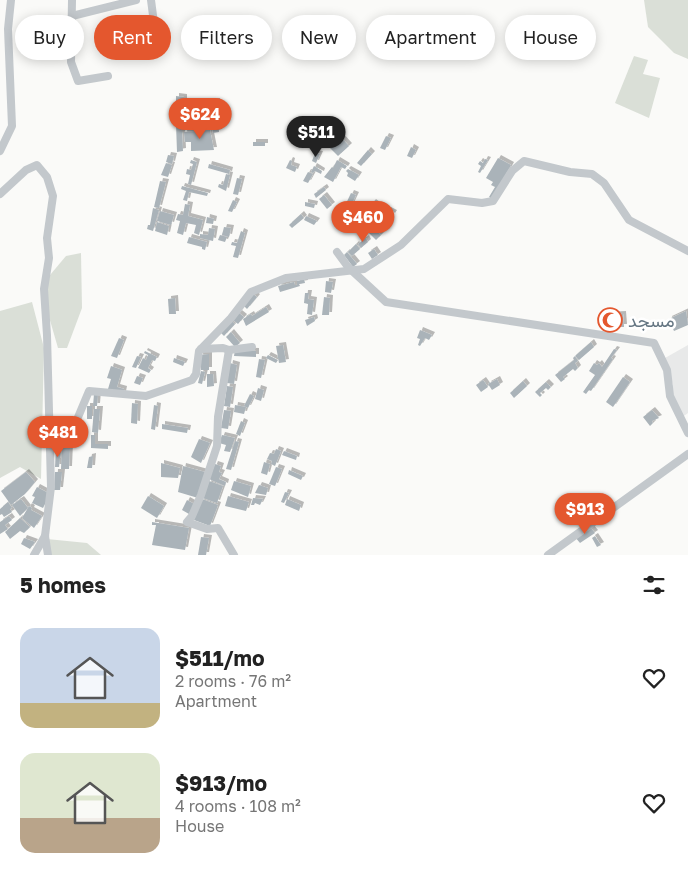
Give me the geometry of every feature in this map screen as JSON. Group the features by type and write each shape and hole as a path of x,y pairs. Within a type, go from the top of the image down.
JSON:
{"street":[{"path":"0,151 12,126 4,29 11,0"},
{"path":"72,0 72,15"},
{"path":"76,15 136,0"},
{"path":"151,0 153,15"},
{"path":"71,60 78,81 108,76"},
{"path":"0,91 10,90"},
{"path":"50,431 61,432 76,422 89,391 146,396 192,380 196,374 198,354 201,349 231,318 251,292 286,278 354,272 364,269 401,244 448,199 482,203 493,201 512,171 524,162 570,172 592,174 604,183 629,220 688,251"},
{"path":"0,194 26,170 37,165 47,177 53,196 48,238 49,258 44,289 52,487 45,536 48,555"},
{"path":"337,252 348,267 386,302 654,343 667,370 670,396 688,433"},
{"path":"201,349 222,348 229,350 252,347"},
{"path":"229,350 218,417 217,446 201,495 192,516 187,522 207,529 218,528 234,555"},
{"path":"548,555 688,454"},
{"path":"34,555 45,536"}],"shaded area":[{"path":"644,0 688,0 688,59 674,53 648,27"},
{"path":"634,56 648,60 643,74 660,78 649,118 615,103"},
{"path":"81,253 82,308 67,348 58,348 45,303 45,281 66,256"},
{"path":"32,302 44,348 41,479 20,467 0,478 0,311"},
{"path":"688,345 688,413 681,418 666,390 673,385 665,358"},
{"path":"47,539 87,543 101,555 49,555"}],"building":[{"path":"176,96 184,97 181,113 176,112"},
{"path":"217,101 219,132 213,133 212,113 189,115 189,111 193,111 192,102"},
{"path":"181,113 183,151 177,152 174,114"},
{"path":"210,130 214,150 191,151 191,142 185,142 184,132"},
{"path":"338,134 349,146 338,156 327,145"},
{"path":"386,136 391,138 385,150 380,148"},
{"path":"253,142 265,142 265,146 253,146"},
{"path":"411,147 416,150 412,158 407,156"},
{"path":"368,150 372,154 361,166 357,163"},
{"path":"315,153 320,154 316,163 312,161"},
{"path":"168,155 174,156 172,164 166,162"},
{"path":"498,158 511,165 492,199 489,197 495,187 491,185 493,182 486,178"},
{"path":"485,159 488,160 480,173 478,172 481,166 478,164 480,161 483,163"},
{"path":"191,160 197,162 191,185 188,184 190,175 186,174 187,169 191,170 193,164 190,163"},
{"path":"290,160 292,161 291,165 297,167 295,172 286,168"},
{"path":"337,160 347,166 345,169 341,167 333,182 324,177 333,168"},
{"path":"166,163 172,165 168,177 161,175"},
{"path":"209,164 230,170 229,174 208,168"},
{"path":"314,166 322,171 321,174 315,171 311,172"},
{"path":"348,169 359,175 355,181 347,176 348,173 346,171"},
{"path":"308,172 313,174 308,183 303,181"},
{"path":"226,174 230,175 226,191 218,187 219,184 223,185"},
{"path":"237,178 242,179 238,195 233,194"},
{"path":"160,181 166,182 159,208 154,207"},
{"path":"182,186 208,193 207,196 189,192 187,201 183,200 186,191 181,189"},
{"path":"324,187 326,190 316,198 314,194"},
{"path":"351,193 356,195 348,212 343,210"},
{"path":"324,195 332,205 327,209 319,199"},
{"path":"233,200 237,202 232,212 228,211"},
{"path":"305,202 315,204 314,208 305,206"},
{"path":"373,202 377,205 367,217 363,214"},
{"path":"185,204 190,205 188,216 203,220 199,235 194,233 196,225 186,223 183,235 177,233 180,221 176,220 178,214 183,215"},
{"path":"153,208 159,210 153,231 147,229 148,225 150,225"},
{"path":"388,210 394,213 392,216 390,214 383,228 379,226"},
{"path":"160,211 174,215 171,225 157,221"},
{"path":"342,211 347,213 341,227 336,225"},
{"path":"301,214 304,218 292,228 289,225"},
{"path":"360,215 381,235 376,240 359,223 349,233 345,229"},
{"path":"306,216 317,221 314,225 304,220"},
{"path":"207,217 214,219 213,224 206,223"},
{"path":"157,222 169,226 167,235 155,231"},
{"path":"224,227 231,228 229,237 222,235"},
{"path":"209,228 215,229 213,241 200,238 200,234 208,235"},
{"path":"241,231 245,233 238,258 233,257 236,246 231,245 232,242 237,243"},
{"path":"220,235 227,237 225,242 218,240"},
{"path":"189,237 207,242 205,250 202,247 187,243"},
{"path":"366,238 368,242 361,248 358,244"},
{"path":"356,244 360,249 352,256 348,252"},
{"path":"374,249 378,255 372,259 368,253"},
{"path":"347,252 357,264 353,267 344,255"},
{"path":"304,279 305,283 299,284 300,286 280,292 278,286 294,282 297,285 297,281"},
{"path":"326,281 333,282 331,293 325,292"},
{"path":"305,293 309,293 308,299 314,300 312,315 307,314 308,304 304,303"},
{"path":"253,294 257,297 247,309 244,306"},
{"path":"324,297 330,298 329,315 322,315"},
{"path":"175,298 176,314 169,314 168,299"},
{"path":"266,307 269,312 246,326 243,319 251,314 252,316"},
{"path":"686,311 688,325 674,331 669,319"},
{"path":"239,313 244,317 238,324 233,320"},
{"path":"623,314 624,327 605,327 605,315"},
{"path":"314,317 315,321 307,326 305,320"},
{"path":"232,321 235,324 224,336 220,332"},
{"path":"420,330 432,335 429,340 425,338 420,346 418,345 420,339 417,338"},
{"path":"231,332 240,343 235,347 226,337"},
{"path":"119,338 124,340 117,358 111,356"},
{"path":"591,342 594,347 579,360 575,356"},
{"path":"283,345 286,362 279,363 276,346"},
{"path":"614,349 617,350 611,358 613,359 591,391 589,390 586,394 583,392 595,375 589,371 594,363 597,365 599,363 602,367"},
{"path":"235,350 256,351 256,357 234,356"},
{"path":"145,351 157,357 155,361 152,360 148,368 151,370 149,373 138,368 143,358 146,360 148,355 144,353"},
{"path":"209,354 209,370 201,370 200,355"},
{"path":"268,355 278,360 276,363 266,358"},
{"path":"137,356 141,357 136,368 132,367"},
{"path":"575,356 578,361 575,363 578,368 575,371 573,369 563,377 565,379 561,382 555,375 574,360"},
{"path":"174,358 185,362 183,366 173,362"},
{"path":"259,359 265,360 261,378 256,377"},
{"path":"230,363 237,365 234,384 227,383"},
{"path":"111,366 122,370 117,387 124,389 123,394 108,389 111,379 107,378"},
{"path":"201,371 205,372 202,384 198,383"},
{"path":"207,374 213,374 214,386 207,387"},
{"path":"137,376 143,378 140,385 134,383"},
{"path":"623,377 630,382 613,407 606,402"},
{"path":"497,379 500,385 492,390 488,384"},
{"path":"483,380 488,387 481,392 476,385"},
{"path":"523,381 527,386 514,398 510,393"},
{"path":"546,382 551,387 548,390 546,388 540,393 542,395 540,397 535,392"},
{"path":"227,386 233,387 230,407 224,406"},
{"path":"258,388 264,390 261,401 255,399"},
{"path":"94,394 98,394 97,406 93,406"},
{"path":"250,394 254,396 248,408 244,406"},
{"path":"132,403 138,404 137,424 131,423"},
{"path":"154,405 158,406 155,430 151,429"},
{"path":"235,405 246,407 244,414 234,412"},
{"path":"87,406 92,406 92,419 87,419"},
{"path":"94,409 100,409 98,433 92,432"},
{"path":"224,410 231,411 228,429 221,428"},
{"path":"652,410 659,418 652,421 653,423 650,426 643,417"},
{"path":"241,421 245,423 240,436 236,434"},
{"path":"162,424 188,428 187,433 162,429"},
{"path":"57,435 61,435 61,447 57,447"},
{"path":"91,435 95,435 95,444 108,444 108,449 91,448"},
{"path":"222,435 235,438 230,452 224,451 226,445 219,443"},
{"path":"199,439 210,443 201,463 191,457"},
{"path":"235,441 239,442 231,470 226,469"},
{"path":"62,446 70,446 69,469 61,469"},
{"path":"56,449 61,449 59,467 55,467"},
{"path":"276,449 281,451 275,466 271,464 272,461 267,459 270,453 274,454"},
{"path":"284,451 297,456 296,460 282,455"},
{"path":"93,456 92,468 87,468 89,457"},
{"path":"264,462 270,464 267,475 261,473"},
{"path":"161,463 180,468 178,478 161,477"},
{"path":"215,464 221,466 219,472 222,473 219,479 226,482 225,486 209,479"},
{"path":"183,466 205,472 198,498 178,492"},
{"path":"276,467 282,469 275,486 269,484"},
{"path":"289,470 303,476 301,480 288,474"},
{"path":"26,472 35,482 25,494 11,505 1,491"},
{"path":"55,472 62,472 60,490 54,490"},
{"path":"209,481 223,486 217,503 203,498"},
{"path":"234,481 251,486 248,497 231,490"},
{"path":"259,485 268,488 266,495 255,493"},
{"path":"37,487 50,494 43,508 32,503 35,497 32,496"},
{"path":"285,492 289,493 284,503 281,502"},
{"path":"148,496 164,506 157,518 141,508"},
{"path":"228,496 249,502 246,511 225,506"},
{"path":"253,498 263,499 260,505 255,503 251,505"},
{"path":"21,499 28,508 20,516 12,505"},
{"path":"202,499 218,505 210,526 194,520"},
{"path":"287,499 301,505 299,511 285,505"},
{"path":"187,500 194,504 189,514 182,510"},
{"path":"8,502 12,512 4,517 2,514 0,515 0,509"},
{"path":"29,506 32,508 31,510 42,516 34,528 22,518"},
{"path":"9,516 12,520 5,525 8,529 0,534 0,522"},
{"path":"20,518 30,527 24,533 20,531 10,539 5,532"},
{"path":"152,522 189,528 185,550 152,545 156,525 152,525"},
{"path":"590,527 595,533 580,543 575,537"},
{"path":"595,536 601,545 597,547 592,538"},
{"path":"201,537 209,538 206,555 198,555"},
{"path":"24,538 35,542 30,549 21,544"}],"place":[{"name":"مسجد","path":"610,320"}]}
